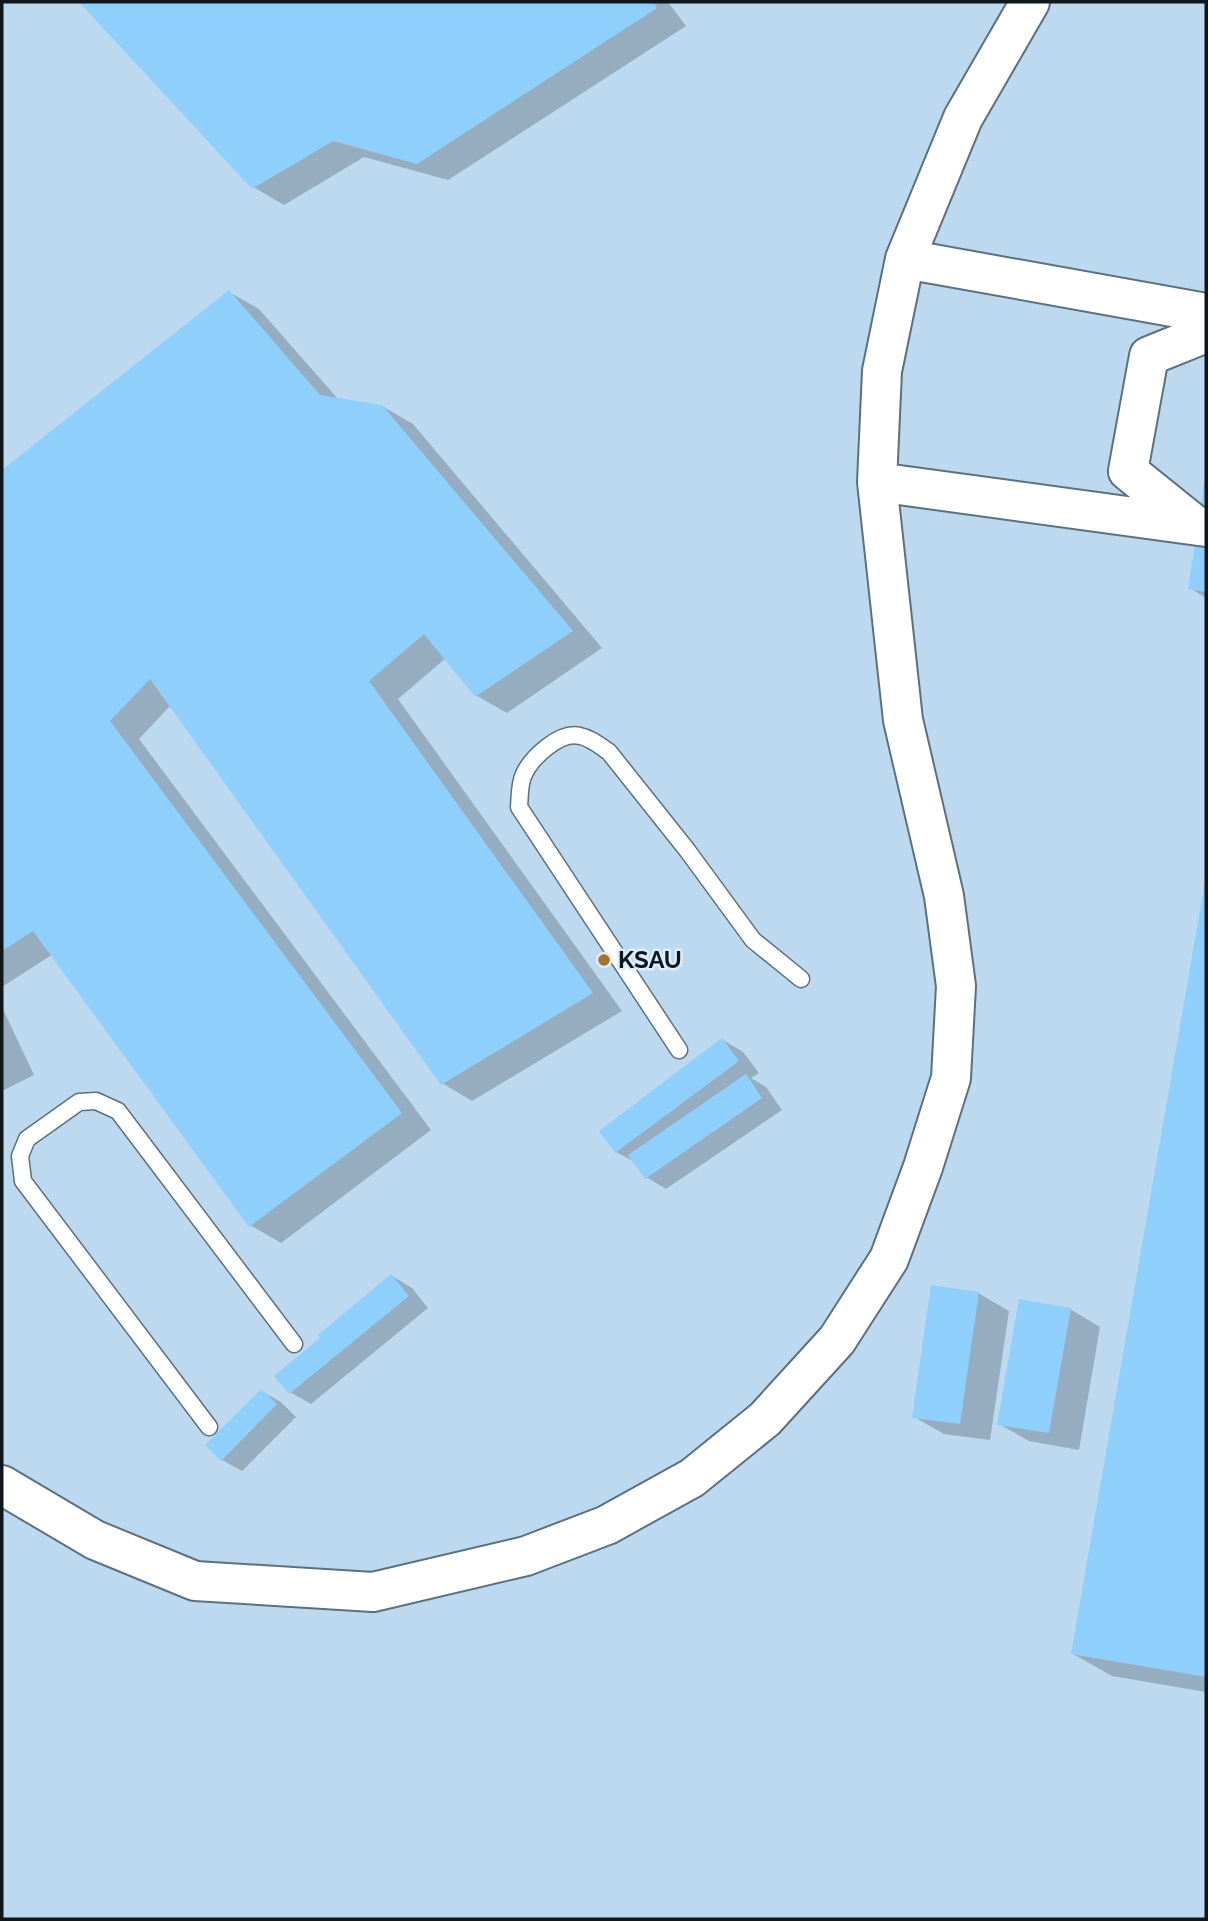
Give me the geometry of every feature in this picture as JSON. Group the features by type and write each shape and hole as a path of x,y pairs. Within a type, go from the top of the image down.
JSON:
{"street":[{"path":"2,1485 94,1540 195,1581 373,1592 526,1556 607,1525 692,1478 765,1419 837,1340 889,1259 923,1167 951,1078 956,986 944,896 903,720 877,482 882,372 905,258 963,118 1030,2"},
{"path":"905,258 1206,313"},
{"path":"1202,525 1128,471 1149,356 1206,333"},
{"path":"877,482 1202,525"}],"lane":[{"path":"679,1050 519,807 523,775 538,756 556,741 566,736 578,735 594,741 609,752 687,850 753,940 801,979"},
{"path":"209,1427 23,1181 20,1156 27,1139 79,1102 96,1101 118,1111 294,1344"}],"shaded area":[{"name":"KSAU","path":"2,2 1206,2 1206,1919 2,1919"}],"building":[{"path":"79,2 653,2 657,8 417,164 333,141 252,189"},
{"path":"229,290 320,395 382,405 573,631 475,697 424,634 369,681 593,993 441,1085 150,679 110,721 402,1113 249,1227 33,931 2,951 2,470"},
{"path":"1206,479 1206,592 1188,589"},
{"path":"1206,882 1206,1677 1071,1654"},
{"path":"722,1038 739,1061 615,1153 599,1131"},
{"path":"746,1074 762,1098 645,1179 628,1155"},
{"path":"391,1274 409,1296 289,1394 274,1376"},
{"path":"931,1285 979,1292 960,1424 912,1418"},
{"path":"1019,1299 1071,1308 1049,1433 997,1425"},
{"path":"261,1389 277,1404 221,1461 205,1445"}],"place":[{"name":"KSAU","path":"604,960"}]}
